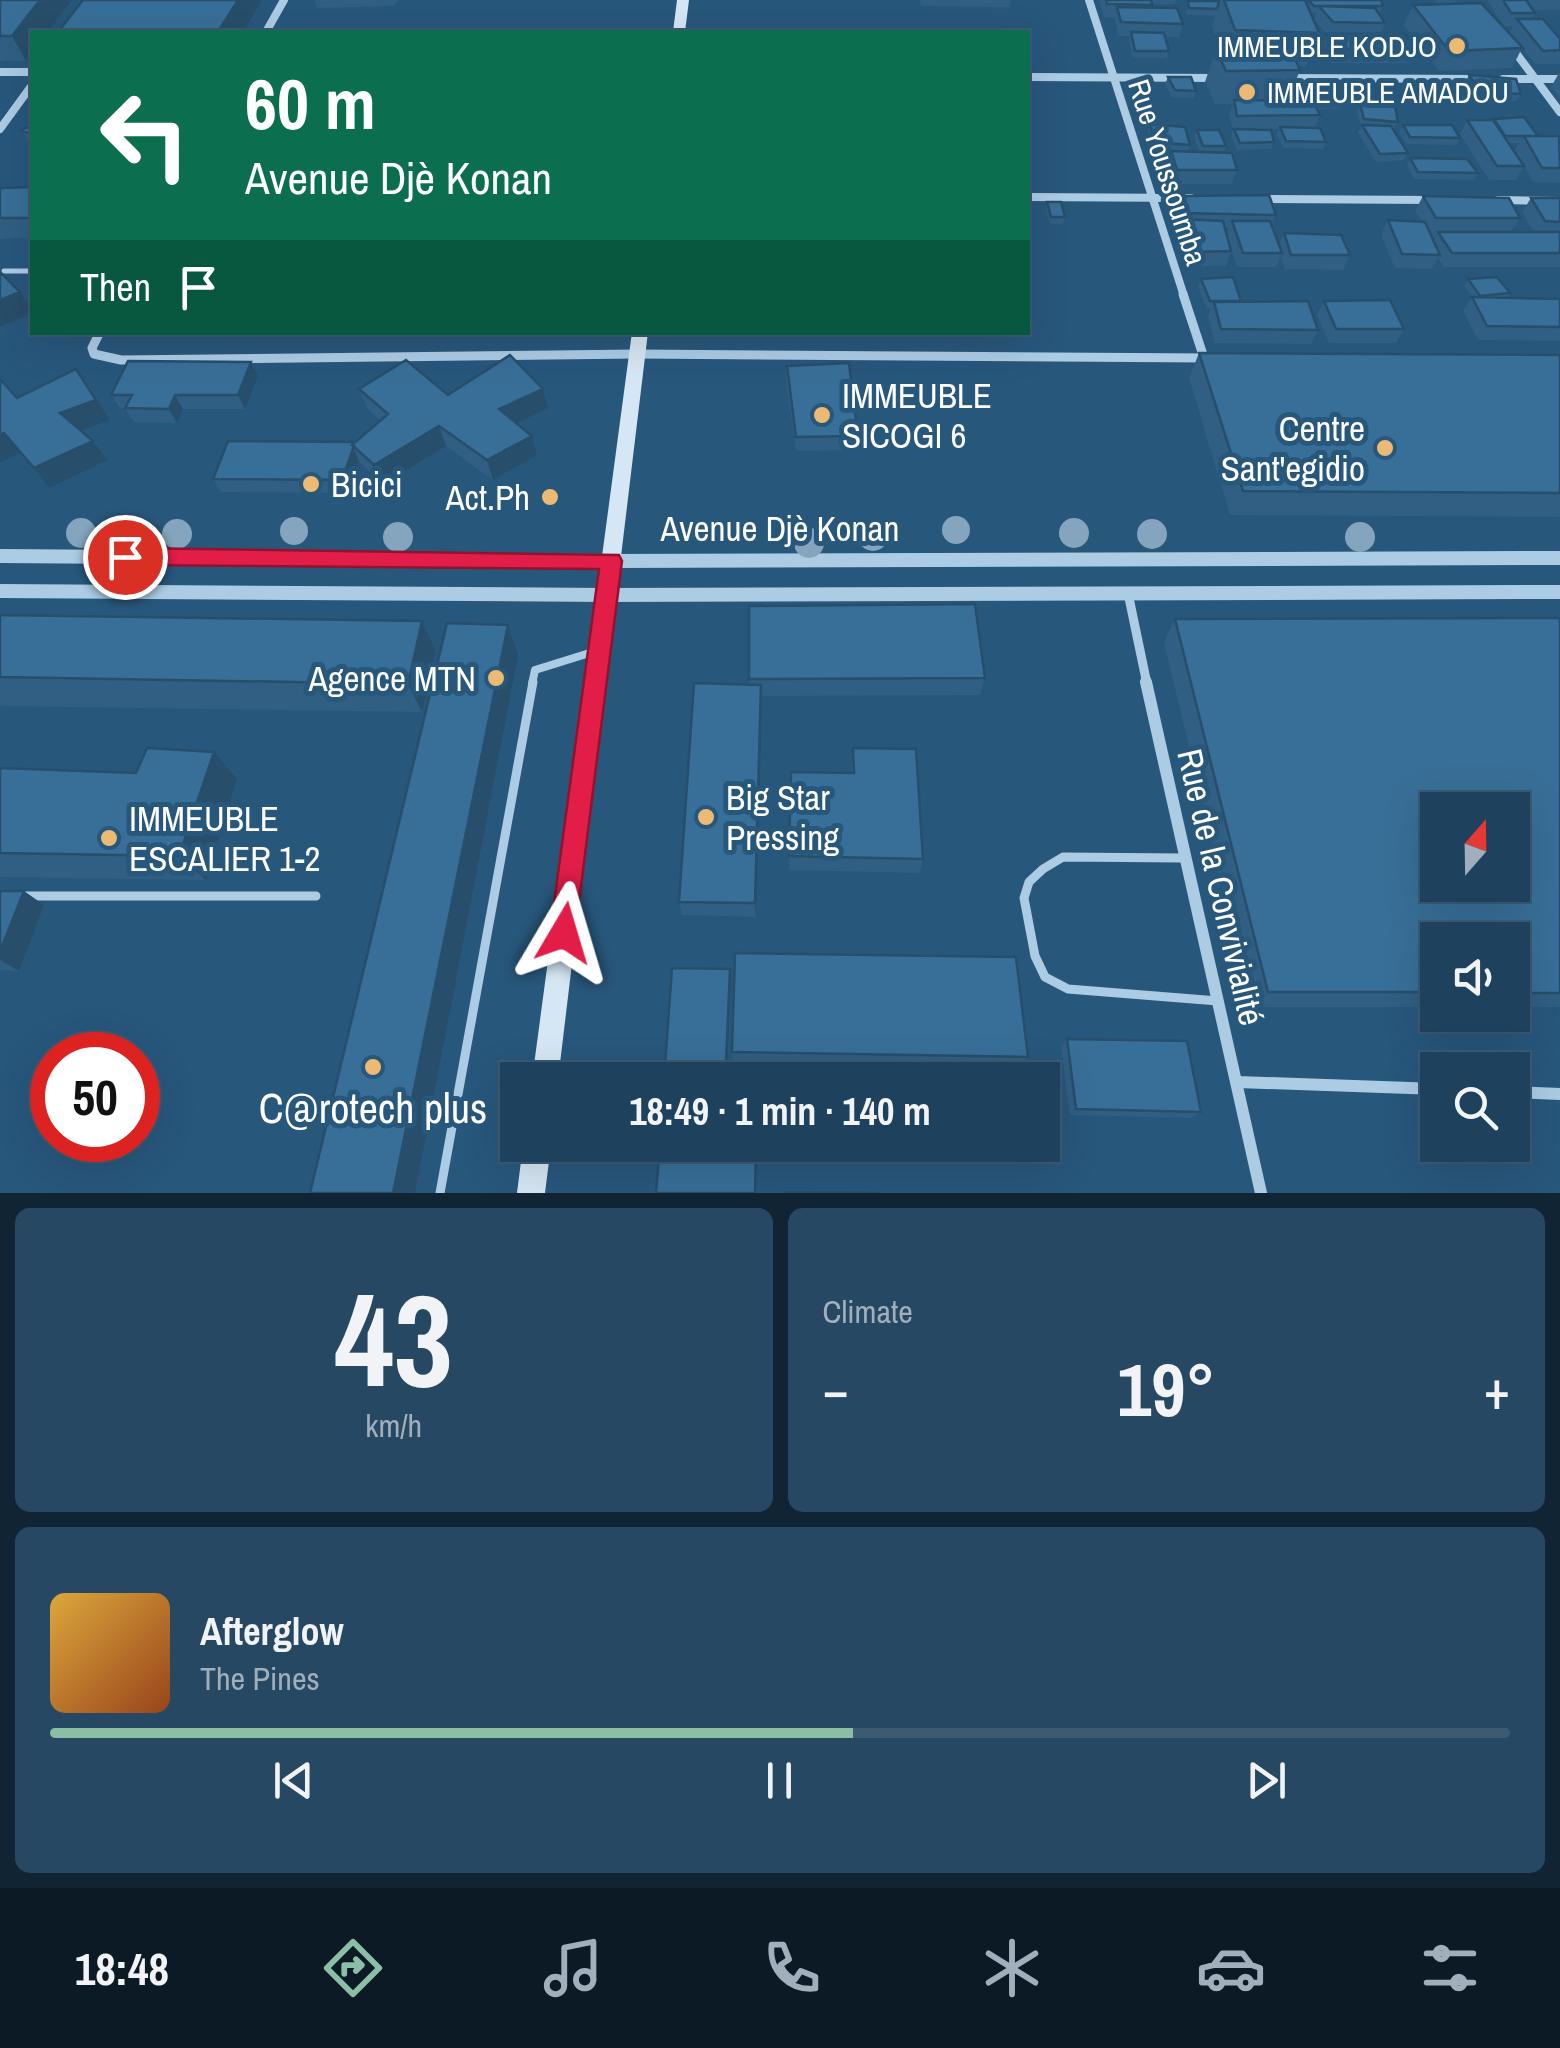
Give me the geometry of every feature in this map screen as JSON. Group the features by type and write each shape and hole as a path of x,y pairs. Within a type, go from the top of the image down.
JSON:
{"main road":[{"path":"680,30 683,0"},
{"path":"547,1062 640,335"},
{"path":"531,1193 535,1162"}],"street":[{"path":"267,30 284,0"},
{"name":"Rue Youssoumba","path":"1090,0 1204,358"},
{"path":"1501,32 1560,112"},
{"path":"0,72 30,72"},
{"path":"1030,77 1229,78"},
{"path":"1268,78 1478,79"},
{"path":"1497,79 1560,79"},
{"path":"0,128 30,88"},
{"path":"1030,197 1211,198"},
{"path":"1250,199 1444,200"},
{"path":"1482,200 1560,201"},
{"path":"98,335 92,348 94,354 121,360 637,354 1224,358"},
{"name":"Avenue Djè Konan","path":"0,556 611,561 1560,558"},
{"name":"Avenue Djè Konan","path":"0,590 606,595 1560,592"},
{"name":"Rue de la Convivialité","path":"1128,594 1261,1193"},
{"path":"1238,1082 1420,1088"},
{"path":"1530,1093 1560,1094"}],"lane":[{"path":"4,271 30,271"},
{"path":"440,1193 536,670 600,650"},
{"path":"1184,858 1063,857 1043,869 1030,882 1024,898 1035,956 1045,977 1068,989 1218,1001"},
{"path":"20,896 316,896"}],"building":[{"path":"0,0 40,0 12,36 0,36"},
{"path":"83,0 238,0 219,30 60,30"},
{"path":"1106,0 1151,0 1152,5 1107,4"},
{"path":"1224,0 1305,0 1319,33 1235,30"},
{"path":"1308,0 1381,0 1383,6 1314,6"},
{"path":"1503,0 1526,0 1535,13 1511,13"},
{"path":"1188,1 1219,1 1217,9 1189,8"},
{"path":"1481,3 1523,48 1449,51 1413,5"},
{"path":"1319,6 1375,8 1385,23 1333,22"},
{"path":"1117,7 1177,8 1183,24 1121,22"},
{"path":"1517,19 1543,19 1560,39 1560,50 1543,51"},
{"path":"1131,32 1164,33 1169,51 1135,51"},
{"path":"1326,34 1405,34 1415,49 1335,49"},
{"path":"1216,49 1291,49 1300,70 1226,71"},
{"path":"1469,75 1516,79 1521,94 1480,92"},
{"path":"1168,77 1191,77 1196,91 1175,90"},
{"path":"1344,81 1366,81 1377,94 1353,94"},
{"path":"1305,84 1336,85 1343,102 1312,101"},
{"path":"1234,100 1313,101 1320,115 1237,116"},
{"path":"1360,104 1395,107 1398,122 1364,119"},
{"path":"1524,117 1538,136 1505,136 1494,119"},
{"path":"1467,120 1493,120 1524,166 1497,166"},
{"path":"1150,124 1185,127 1190,145 1155,142"},
{"path":"1362,125 1391,126 1408,153 1380,154"},
{"path":"1403,125 1452,125 1460,138 1410,137"},
{"path":"1280,127 1320,128 1326,142 1286,141"},
{"path":"1234,129 1271,130 1274,142 1240,143"},
{"path":"1197,130 1219,130 1226,146 1203,146"},
{"path":"1524,136 1559,136 1560,168 1542,168"},
{"path":"1171,151 1232,153 1237,170 1177,170"},
{"path":"1410,158 1467,159 1478,173 1418,172"},
{"path":"30,187 30,218 0,218 0,188"},
{"path":"1269,195 1276,215 1183,213 1181,196"},
{"path":"1423,196 1509,198 1520,218 1436,218"},
{"path":"1531,198 1560,198 1560,222 1545,221"},
{"path":"1047,202 1061,202 1065,217 1051,217"},
{"path":"1182,219 1223,221 1231,251 1193,252"},
{"path":"1388,220 1425,222 1440,255 1402,254"},
{"path":"1232,221 1270,221 1282,253 1243,253"},
{"path":"1438,232 1560,232 1560,253 1452,253"},
{"path":"1284,233 1341,235 1350,255 1291,255"},
{"path":"0,272 20,292 0,300"},
{"path":"1233,277 1241,301 1210,301 1201,279"},
{"path":"1497,277 1510,293 1480,296 1468,279"},
{"path":"1472,297 1560,299 1560,327 1487,326"},
{"path":"1390,300 1404,329 1336,329 1324,301"},
{"path":"1308,301 1318,330 1221,329 1214,302"},
{"name":"Centre Sant'egidio","path":"1199,353 1560,355 1560,493 1243,491"},
{"path":"510,355 543,389 499,409 532,436 487,460 439,426 374,465 352,445 388,414 359,389 406,360 448,395"},
{"path":"128,361 251,362 238,395 175,395 169,409 125,408 132,395 111,395"},
{"name":"IMMEUBLE SICOGI 6","path":"849,363 858,436 796,437 787,366"},
{"path":"76,369 96,400 60,413 93,441 34,468 4,433 0,435 0,379 17,398"},
{"path":"228,441 355,442 342,480 213,479"},
{"path":"975,604 985,678 749,679 749,606"},
{"path":"0,615 422,621 408,684 0,677"},
{"path":"1560,618 1560,993 1530,993 1530,922 1420,922 1420,992 1268,992 1175,619"},
{"path":"447,623 508,625 393,1193 310,1193"},
{"path":"694,683 761,685 755,903 679,902"},
{"name":"IMMEUBLE ESCALIER 1-2","path":"147,748 214,752 179,856 0,853 0,768 136,773"},
{"path":"853,748 916,749 923,859 789,856 791,772 854,773"},
{"path":"0,891 24,891 0,951"},
{"path":"735,953 1016,957 1028,1057 732,1052"},
{"path":"672,968 730,969 726,1062 665,1062"},
{"path":"1067,1039 1187,1041 1201,1112 1076,1109"},
{"path":"659,1162 756,1162 755,1193 656,1193"}],"place":[{"name":"IMMEUBLE KODJO","path":"1457,46"},
{"name":"IMMEUBLE AMADOU","path":"1247,92"},
{"name":"IMMEUBLE SICOGI 6","path":"822,415"},
{"name":"Centre Sant'egidio","path":"1385,448"},
{"name":"Bicici","path":"311,484"},
{"name":"Act.Ph","path":"550,497"},
{"name":"Agence MTN","path":"496,678"},
{"name":"Big Star Pressing","path":"706,817"},
{"name":"IMMEUBLE ESCALIER 1-2","path":"109,838"},
{"name":"C@rotech plus","path":"373,1067"}],"route":[{"path":"125,557 611,561 564,933"}]}
